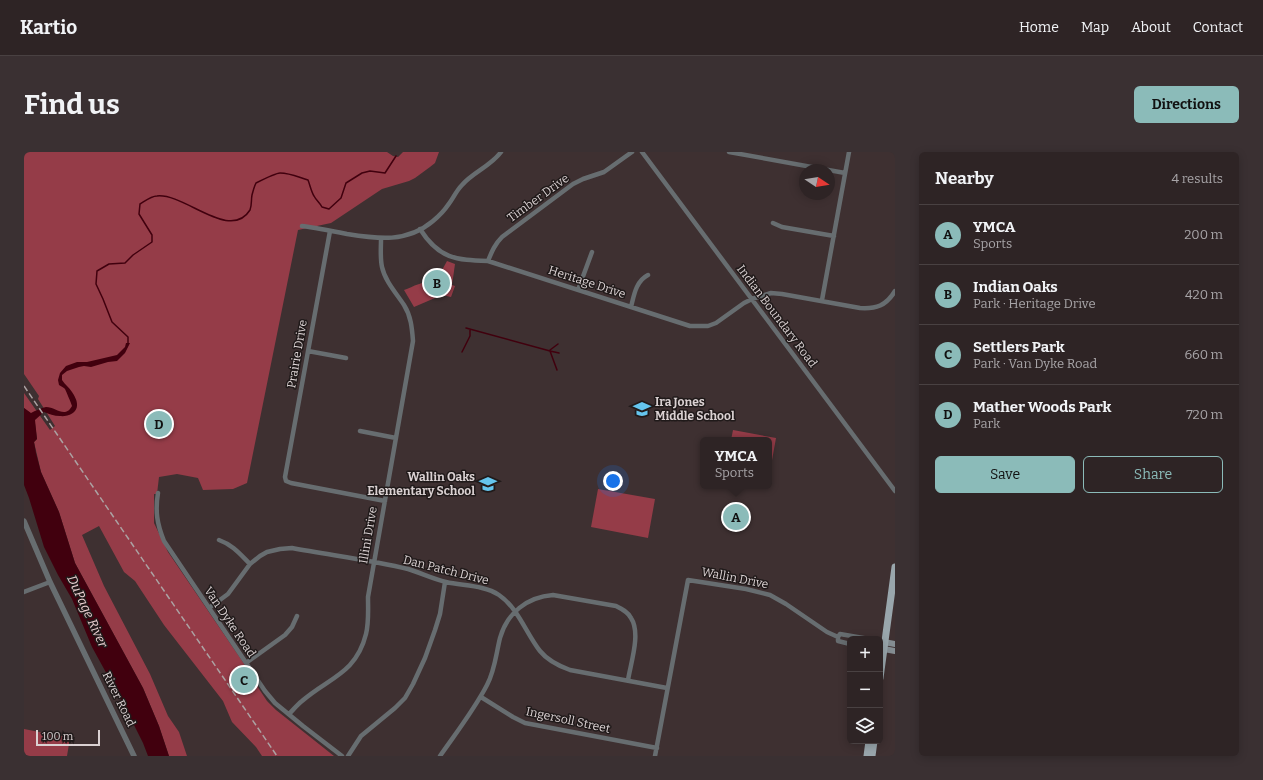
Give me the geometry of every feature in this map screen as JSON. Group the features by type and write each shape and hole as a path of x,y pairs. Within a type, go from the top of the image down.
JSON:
{"main road":[{"path":"883,639 895,566"},
{"path":"883,645 895,644"},
{"path":"883,645 895,651"},
{"path":"867,756 869,744"},
{"path":"872,756 874,744"}],"street":[{"path":"302,226 381,239 395,238 420,230 432,222 440,214 466,181 498,157 501,152"},
{"name":"Timber Drive","path":"488,261 497,242 508,232 573,184 583,178 604,172 632,152"},
{"name":"Indian Boundary Road","path":"642,152 895,491"},
{"path":"729,152 845,173"},
{"path":"822,300 849,152"},
{"path":"773,223 782,227 834,236"},
{"name":"Heritage Drive","path":"420,230 430,243 441,252 452,258 488,261 690,326 708,326 716,323 744,302 771,293 822,300 860,308 869,308 878,307 885,303 892,297 895,291"},
{"name":"Prairie Drive","path":"330,231 285,477 286,481 291,483 385,501"},
{"name":"Illini Drive","path":"289,714 302,700 349,667 356,658 366,635 368,624 368,597 413,341 410,318 405,306 387,280 382,267 380,253 381,239"},
{"path":"578,290 592,252"},
{"path":"631,307 639,282 648,275"},
{"path":"308,352 346,358"},
{"path":"360,431 396,438"},
{"name":"Van Dyke Road","path":"158,493 156,506 157,520 164,541 265,691 275,703 342,756"},
{"name":"River Road","path":"24,521 50,582 134,756"},
{"path":"219,540 228,543 236,549 250,564"},
{"name":"Dan Patch Drive","path":"209,608 228,594 250,564 267,552 292,548 374,562 408,569 446,582 487,589 498,594 515,611 540,652 557,666 570,670 667,688"},
{"name":"Wallin Drive","path":"667,688 688,580 764,593 786,604 827,632 838,637 838,641 847,643"},
{"path":"24,592 50,582"},
{"path":"348,756 360,736 395,708 405,698 413,684 425,658 435,630 440,614 446,582"},
{"path":"440,756 481,697 488,683 494,668 500,637 504,628 515,611 530,600 542,596 553,595 616,606 625,611 631,617 636,633 628,680"},
{"path":"246,663 285,635 292,627 297,616"},
{"name":"Wallin Drive","path":"838,637 840,634 852,636"},
{"path":"655,756 667,688"},
{"name":"Ingersoll Street","path":"481,697 525,723 657,748"}],"shaded area":[{"path":"24,152 387,152 398,157 403,152 439,152 435,163 415,178 382,189 331,223 298,230 247,483 233,489 203,490 198,478 177,474 159,477 157,494 154,494 154,523 168,552 249,671 267,701 276,710 334,756 262,756 256,747 232,722 223,701 164,625 135,581 124,572 99,526 82,535 104,586 150,674 168,716 179,732 187,756 169,756 159,726 143,688 75,563 59,512 41,472 34,442 37,439 34,416 24,408 24,393 50,430 55,426 38,399 39,396 24,374"},
{"path":"447,261 455,264 452,285 455,286 451,297 442,295 414,307 404,290 424,282 436,281"},
{"path":"733,430 771,437 732,437"},
{"path":"772,437 776,438 772,460"},
{"path":"598,489 655,499 648,538 591,527"},
{"path":"24,729 70,738 67,756 24,756"}],"water":[{"name":"DuPage River","path":"126,343 130,343 125,353 117,361 91,367 79,367 67,371 62,375 62,380 71,390 76,399 76,410 72,414 63,416 44,412 35,420 37,439 34,442 41,472 59,512 75,563 143,688 159,726 169,756 148,756 126,709 92,647 72,599 44,547 24,485 24,408 31,413 46,407 66,412 72,406 65,389 59,385 58,380 60,373 66,366 77,362 87,362 117,355 125,347"}],"waterway":[{"path":"128,343 128,337 112,322 96,284 97,271 109,264 125,263 133,255 152,242 152,235 139,214 140,204 155,196 168,197 181,201 219,219 231,221 241,218 250,210 252,195 256,183 280,173 284,173 308,180 316,199 322,207 329,209 341,198 346,183 362,173 370,171 385,173 396,156"},
{"path":"466,328 550,351 557,370"},
{"path":"462,352 470,336 470,330"},
{"path":"550,350 558,344"},
{"path":"550,351 559,353"}],"railway":[{"path":"24,386 277,756"}],"place":[{"name":"Indian Oaks","path":"437,283"},
{"name":"Ira Jones Middle School","path":"642,409"},
{"name":"Mather Woods Park","path":"159,424"},
{"name":"Wallin Oaks Elementary School","path":"488,484"},
{"name":"YMCA","path":"736,517"},
{"name":"Settlers Park","path":"244,680"}]}
